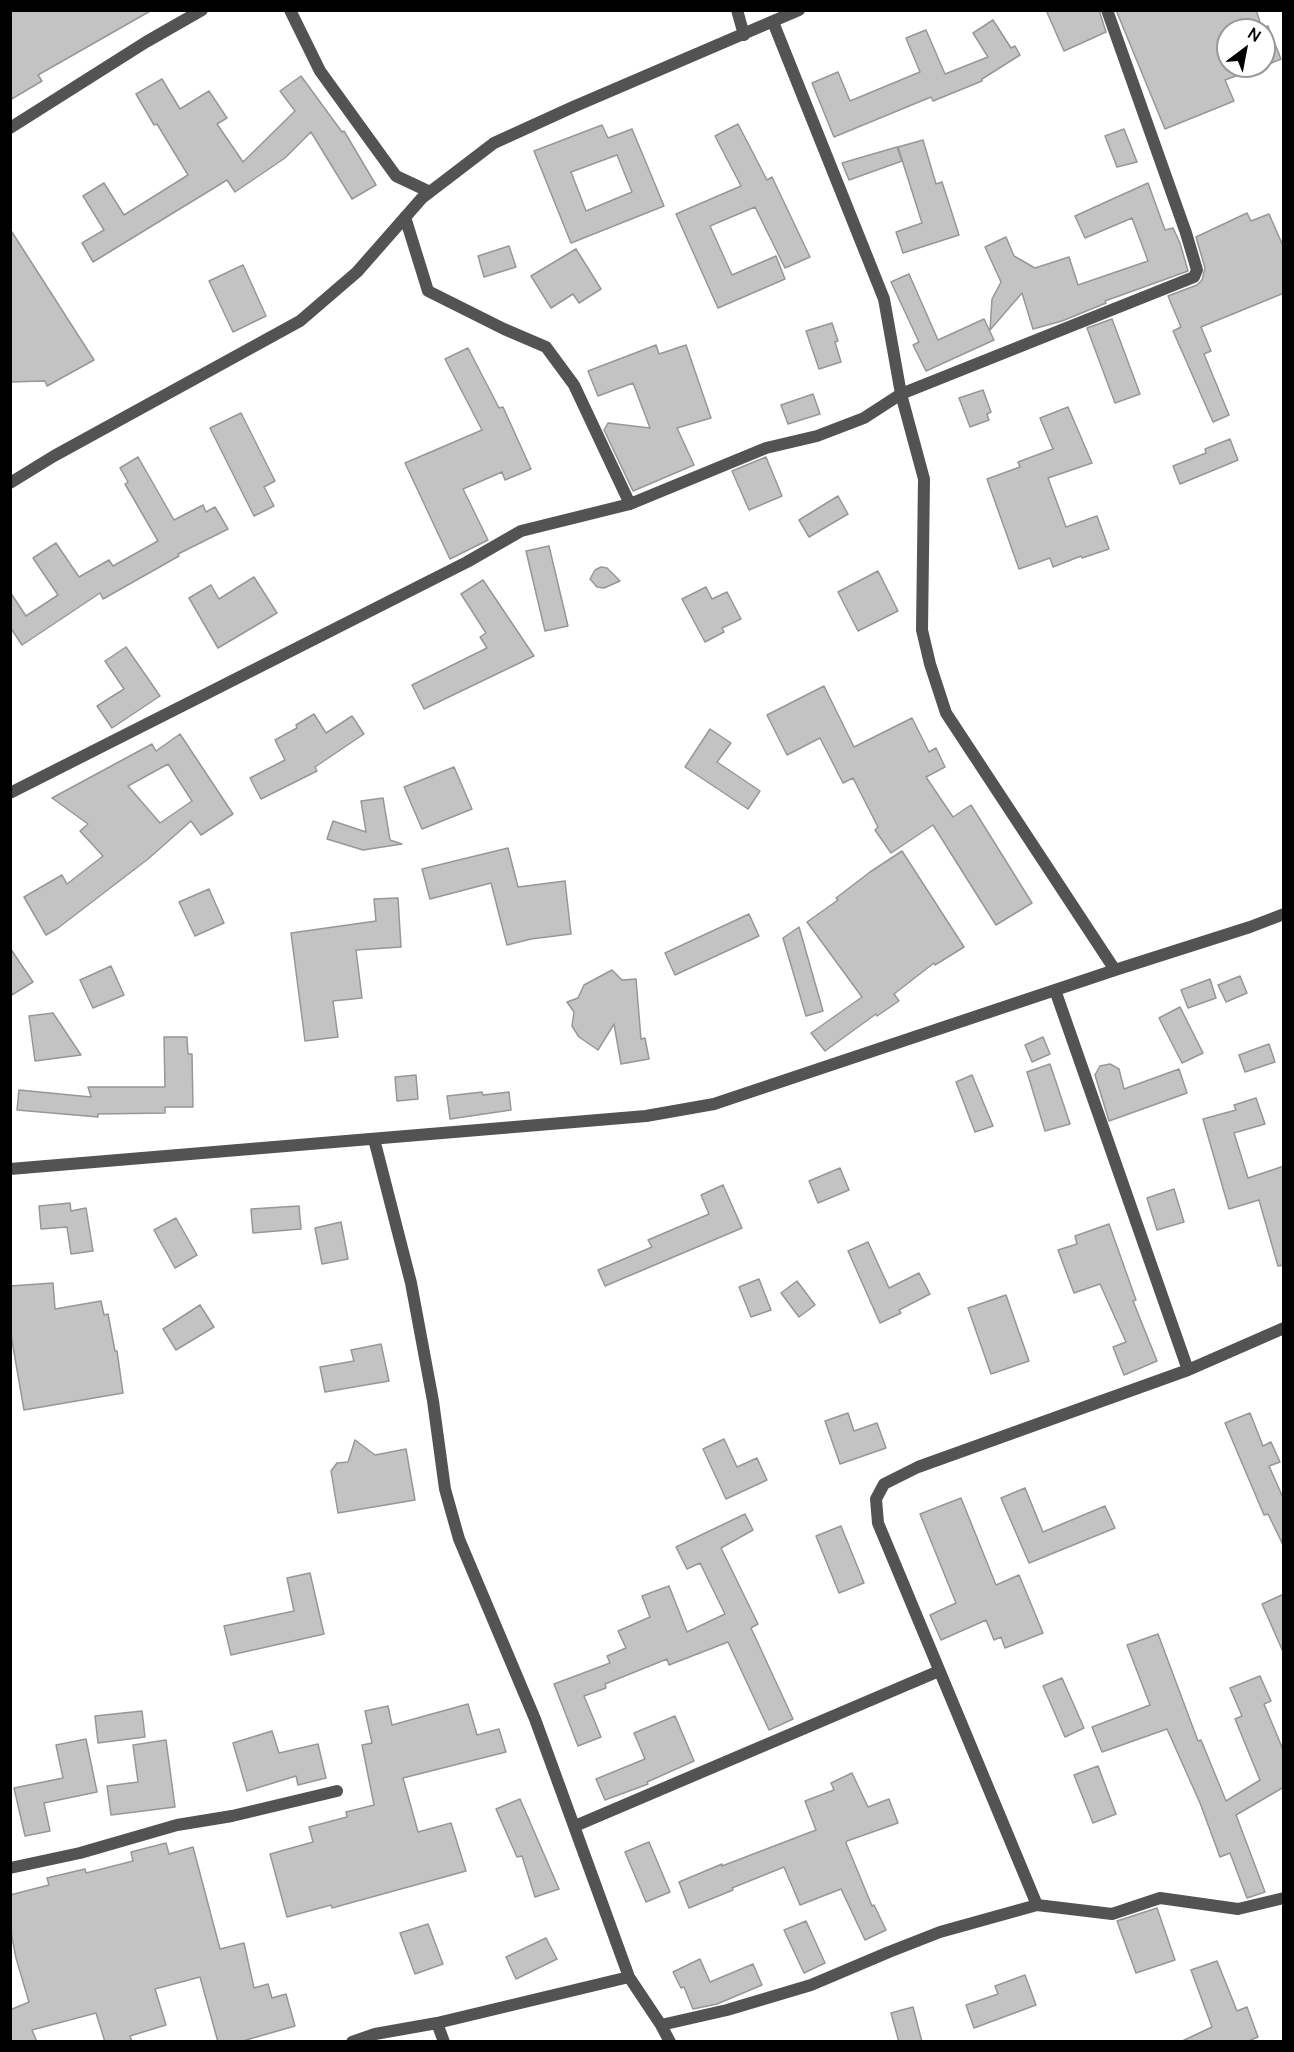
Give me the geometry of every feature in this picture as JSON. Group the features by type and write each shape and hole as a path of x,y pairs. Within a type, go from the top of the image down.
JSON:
{"street":[{"path":"10,128 146,42 202,10"},
{"path":"290,10 320,71 396,176 430,192"},
{"path":"736,10 744,35"},
{"path":"10,483 54,456 300,321 357,272 422,198 494,143 799,10"},
{"path":"10,793 467,562 521,531 630,504 766,448 817,436 864,418 901,394 1194,277 1197,270 1186,233 1107,10"},
{"path":"773,22 884,299 901,394 924,479 922,630 946,713 1115,970"},
{"path":"405,217 428,291 546,347 573,384 630,504"},
{"path":"10,1169 646,1116 714,1104 1284,914"},
{"path":"1055,990 1188,1370"},
{"path":"374,1139 411,1283 433,1401 446,1489 459,1539 535,1719 629,1977 670,2042"},
{"path":"1037,1905 878,1523 876,1499 884,1484 918,1467 1188,1370 1284,1328"},
{"path":"575,1826 939,1671"},
{"path":"10,1868 80,1853 177,1826 232,1816 337,1791"},
{"path":"661,2025 727,2010 811,1985 940,1932 1037,1905 1112,1914 1160,1898 1238,1910 1284,1898"},
{"path":"352,2042 375,2034 437,2023 629,1977"},
{"path":"437,2023 444,2042"}],"building":[{"path":"10,10 152,10 38,75 42,81 10,100"},
{"path":"1046,10 1099,10 1106,32 1064,51"},
{"path":"1116,10 1256,10 1259,18 1216,18 1216,78 1230,78 1225,80 1234,101 1165,129"},
{"path":"993,20 1011,48 1015,46 1020,55 982,81 933,101 931,97 834,137 812,83 838,72 850,101 920,72 906,38 926,30 945,74 988,57 973,33"},
{"path":"1276,46 1281,59 1276,61"},
{"path":"301,76 342,132 344,131 376,185 352,199 311,132 285,158 235,192 227,180 93,262 82,243 104,230 83,196 104,183 124,215 188,175 136,94 162,79 180,109 209,91 227,118 217,124 243,162 295,111 280,91"},
{"path":"738,124 767,180 772,177 810,257 785,268 755,207 710,226 732,275 776,256 785,279 718,308 676,214 741,186 715,136"},
{"path":"602,125 608,138 632,129 664,206 571,243 534,151","holes":["617,155 632,192 586,211 571,172"]},
{"path":"1124,129 1137,162 1117,167 1105,136"},
{"path":"923,140 936,184 942,182 959,235 903,253 896,232 922,223 898,147"},
{"path":"897,147 902,161 849,180 842,163"},
{"path":"1148,183 1165,230 1173,228 1180,243 1188,271 1105,301 1106,303 1062,321 1033,329 1022,293 990,330 992,299 1001,282 985,247 1006,237 1014,256 1035,268 1069,257 1078,285 1148,261 1132,218 1085,238 1075,216"},
{"path":"1247,213 1251,221 1269,214 1284,248 1284,293 1201,327 1211,351 1204,354 1229,415 1213,422 1173,331 1181,327 1168,296 1197,285 1202,280 1205,268 1196,237"},
{"path":"10,229 94,360 47,386 45,381 10,382"},
{"path":"509,246 516,267 484,277 478,256"},
{"path":"576,249 601,289 579,303 573,294 551,308 531,276"},
{"path":"243,265 266,316 233,332 209,281"},
{"path":"909,274 938,340 984,319 994,340 926,371 913,345 919,342 891,282"},
{"path":"1112,319 1140,394 1115,403 1087,328"},
{"path":"832,323 841,362 819,369 806,331"},
{"path":"656,345 659,354 686,345 711,418 677,428 694,465 633,491 604,430 608,423 650,428 633,383 598,396 588,371"},
{"path":"468,348 499,408 503,407 531,469 505,480 502,472 463,489 488,540 450,559 405,463 482,430 445,359"},
{"path":"983,390 991,412 987,414 989,420 970,427 959,398"},
{"path":"813,394 820,414 788,424 781,405"},
{"path":"1068,407 1092,463 1048,478 1066,527 1097,516 1109,549 1082,558 1081,556 1053,567 1050,558 1019,569 987,479 1020,467 1018,462 1053,449 1040,418"},
{"path":"241,413 275,481 264,487 274,506 254,516 210,428"},
{"path":"1230,439 1238,460 1180,484 1173,466 1206,453 1205,449"},
{"path":"138,457 174,520 203,505 206,512 215,507 228,529 178,554 179,556 103,599 100,593 22,645 10,627 10,592 26,616 58,595 33,558 56,543 79,577 109,560 113,566 158,541 125,484 128,482 120,468"},
{"path":"766,457 782,496 749,510 732,471"},
{"path":"838,496 848,514 809,537 799,520"},
{"path":"549,546 568,626 545,631 526,551"},
{"path":"601,567 607,568 620,581 604,588 597,587 590,579 595,570"},
{"path":"878,571 898,611 858,631 838,592"},
{"path":"254,577 277,613 218,648 189,598 211,585 219,599"},
{"path":"483,580 534,656 424,709 412,685 487,648 480,637 486,633 461,594"},
{"path":"706,587 712,599 727,592 741,619 722,628 724,632 705,642 682,599"},
{"path":"126,647 160,696 112,728 97,706 124,689 105,661"},
{"path":"824,686 854,747 912,718 929,752 936,748 945,767 926,777 953,817 971,805 1032,903 996,925 933,825 891,853 875,830 878,827 853,778 843,783 820,738 787,755 767,715"},
{"path":"314,714 326,733 352,716 364,734 315,767 317,771 261,799 250,778 285,760 275,740 297,728 296,725"},
{"path":"710,729 731,743 717,762 760,791 748,809 685,767"},
{"path":"180,734 233,814 201,835 191,821 148,859 46,935 24,897 62,875 67,884 103,856 80,831 88,824 52,798 152,744 156,751","holes":["168,764 192,801 160,823 128,786"]},
{"path":"454,767 472,809 422,829 404,787"},
{"path":"383,798 390,840 402,844 363,850 327,839 333,821 366,832 361,801"},
{"path":"508,848 518,887 565,881 571,934 531,939 507,945 491,883 430,899 422,869"},
{"path":"902,851 964,947 935,965 934,963 894,994 899,1001 877,1016 876,1014 825,1051 811,1033 862,997 807,922 838,900 836,898 870,872"},
{"path":"209,889 224,923 195,936 179,902"},
{"path":"398,898 401,947 356,950 362,998 333,1001 338,1037 305,1041 291,933 376,921 374,899"},
{"path":"749,914 759,936 675,975 665,953"},
{"path":"799,927 823,1011 806,1016 783,938"},
{"path":"10,948 33,982 10,996"},
{"path":"111,966 124,995 93,1008 80,980"},
{"path":"612,970 622,980 636,979 641,1039 645,1038 649,1059 621,1064 614,1024 598,1050 579,1037 572,1026 574,1012 567,1002 578,998 584,985"},
{"path":"1240,976 1247,993 1226,1002 1218,985"},
{"path":"1210,979 1216,998 1188,1008 1181,990"},
{"path":"1180,1007 1203,1053 1182,1063 1159,1018"},
{"path":"53,1013 81,1055 35,1061 29,1016"},
{"path":"164,1037 187,1037 188,1054 192,1054 193,1107 165,1107 165,1113 98,1114 98,1117 17,1110 19,1090 91,1097 88,1087 165,1087"},
{"path":"1043,1037 1050,1054 1032,1062 1025,1045"},
{"path":"1269,1044 1275,1062 1245,1072 1239,1055"},
{"path":"1050,1064 1070,1124 1045,1131 1027,1072"},
{"path":"1110,1064 1119,1069 1124,1089 1179,1069 1187,1093 1109,1121 1095,1075 1100,1066"},
{"path":"416,1075 418,1099 397,1101 395,1077"},
{"path":"972,1075 993,1126 975,1132 956,1082"},
{"path":"482,1092 483,1095 509,1092 511,1110 450,1119 447,1096"},
{"path":"1256,1098 1265,1124 1234,1133 1248,1178 1284,1166 1284,1265 1278,1266 1259,1200 1229,1209 1203,1119 1236,1110 1234,1105"},
{"path":"840,1168 849,1190 818,1203 809,1181"},
{"path":"723,1185 742,1228 605,1286 598,1270 652,1247 648,1240 709,1214 701,1195"},
{"path":"1174,1189 1184,1222 1157,1230 1147,1198"},
{"path":"70,1203 71,1211 86,1208 93,1251 71,1254 67,1227 41,1229 39,1206"},
{"path":"299,1206 301,1229 253,1233 251,1209"},
{"path":"176,1218 197,1255 175,1268 154,1230"},
{"path":"341,1222 348,1259 322,1264 315,1228"},
{"path":"1109,1224 1136,1300 1133,1301 1157,1361 1124,1375 1113,1347 1126,1342 1100,1284 1074,1293 1058,1250 1077,1244 1075,1236"},
{"path":"868,1242 889,1288 919,1273 930,1294 899,1310 901,1313 880,1323 848,1251"},
{"path":"759,1279 771,1310 751,1317 739,1287"},
{"path":"797,1281 815,1305 799,1317 781,1293"},
{"path":"53,1283 55,1309 101,1301 104,1315 108,1314 115,1351 117,1351 123,1393 24,1410 11,1335 10,1286"},
{"path":"1006,1295 1029,1361 991,1374 968,1308"},
{"path":"200,1305 214,1327 176,1350 163,1329"},
{"path":"381,1344 389,1381 325,1392 320,1367 354,1361 351,1350"},
{"path":"848,1413 854,1431 877,1423 886,1448 840,1464 825,1421"},
{"path":"1250,1413 1263,1446 1271,1442 1280,1462 1269,1466 1284,1500 1284,1547 1268,1514 1264,1515 1225,1423"},
{"path":"724,1439 737,1467 757,1458 767,1480 726,1499 703,1449"},
{"path":"355,1440 375,1455 406,1449 415,1500 338,1513 331,1471 337,1463 348,1462"},
{"path":"1025,1488 1043,1532 1105,1506 1115,1528 1029,1563 1001,1498"},
{"path":"961,1498 996,1585 1019,1575 1043,1633 1005,1648 1001,1637 994,1640 986,1620 941,1640 930,1615 956,1603 920,1514"},
{"path":"745,1514 753,1530 721,1548 758,1624 751,1628 793,1719 769,1730 728,1642 669,1665 667,1659 605,1684 606,1688 584,1696 601,1737 578,1746 554,1684 610,1663 607,1656 626,1648 618,1631 650,1617 642,1596 669,1586 687,1632 725,1614 700,1563 687,1569 676,1547"},
{"path":"841,1526 864,1583 839,1593 816,1536"},
{"path":"310,1573 324,1634 231,1655 224,1626 294,1611 287,1578"},
{"path":"1284,1594 1284,1654 1262,1604"},
{"path":"1158,1634 1198,1741 1201,1740 1226,1801 1260,1780 1235,1719 1242,1716 1230,1688 1260,1676 1271,1701 1264,1704 1284,1752 1284,1787 1236,1815 1265,1892 1247,1898 1230,1853 1220,1857 1200,1803 1167,1729 1102,1752 1092,1727 1150,1705 1127,1645"},
{"path":"1062,1678 1084,1728 1065,1737 1043,1686"},
{"path":"468,1704 477,1735 499,1729 506,1752 403,1778 418,1832 451,1823 466,1871 332,1908 331,1905 287,1917 270,1854 313,1842 309,1827 347,1817 346,1812 374,1805 362,1745 372,1743 365,1711 388,1706 392,1725"},
{"path":"142,1711 145,1737 98,1743 95,1716"},
{"path":"675,1716 694,1761 647,1782 648,1784 605,1800 596,1779 645,1759 634,1733"},
{"path":"272,1731 279,1753 318,1744 326,1778 298,1785 296,1776 247,1791 233,1743"},
{"path":"86,1739 97,1792 44,1803 50,1831 25,1836 14,1788 63,1778 56,1745"},
{"path":"166,1740 175,1807 111,1815 107,1786 138,1782 133,1745"},
{"path":"1098,1766 1116,1814 1093,1823 1074,1775"},
{"path":"852,1773 868,1807 889,1799 898,1823 846,1843 872,1906 874,1905 886,1930 865,1940 841,1889 800,1905 784,1867 689,1908 679,1882 816,1830 805,1801 834,1790 831,1783"},
{"path":"520,1799 559,1889 535,1897 522,1856 517,1857 496,1809"},
{"path":"649,1842 670,1892 646,1902 625,1852"},
{"path":"166,1843 169,1854 193,1847 220,1949 244,1943 254,1988 268,1984 272,1998 286,1994 295,2026 239,2042 218,2042 200,1977 155,1989 166,2025 130,2036 132,2042 105,2042 96,2013 32,2030 37,2042 10,2042 10,2010 29,2002 10,1927 10,1895 49,1885 47,1878 85,1869 86,1873 133,1861 131,1852"},
{"path":"1157,1908 1175,1960 1136,1973 1117,1921"},
{"path":"806,1921 825,1963 804,1973 784,1930"},
{"path":"428,1924 443,1964 415,1974 400,1933"},
{"path":"546,1938 557,1959 516,1979 506,1957"},
{"path":"700,1959 710,1982 753,1964 762,1985 717,2004 693,2009 684,1987 681,1988 673,1972"},
{"path":"1217,1961 1237,2011 1247,2007 1258,2037 1246,2042 1180,2042 1212,2027 1191,1970"},
{"path":"1025,1975 1036,2005 974,2028 966,2005 998,1994 995,1986"},
{"path":"913,2007 922,2042 899,2042 891,2013"}]}
